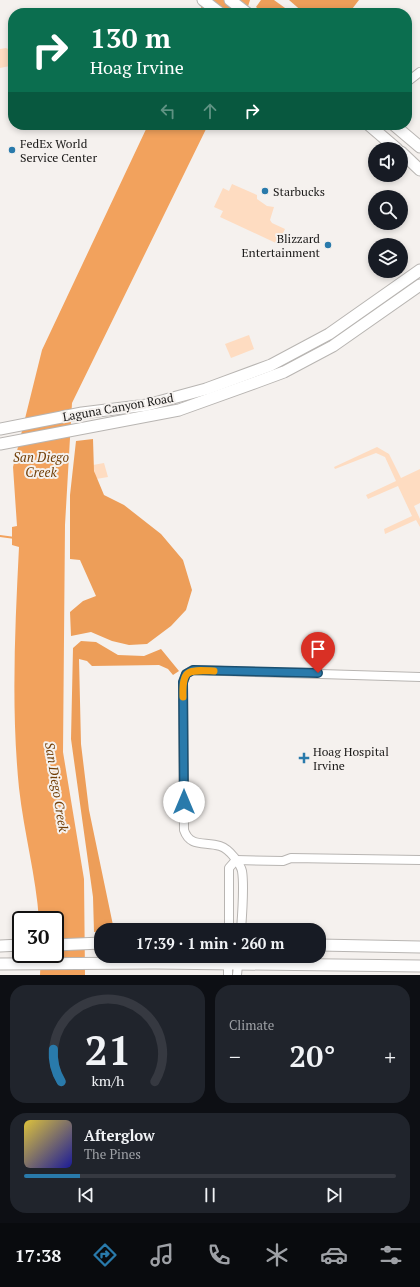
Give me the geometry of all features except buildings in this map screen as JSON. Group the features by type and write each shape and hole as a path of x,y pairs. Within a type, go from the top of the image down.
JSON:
{"main road":[{"path":"203,0 213,8"},
{"path":"230,0 240,8"},
{"path":"375,130 389,142"},
{"path":"400,130 420,147"},
{"path":"408,159 420,170"},
{"name":"Laguna Canyon Road","path":"0,429 82,413 147,404 169,399 206,389 276,363 329,334 420,270"},
{"name":"Laguna Canyon Road","path":"0,444 179,410 284,372 333,346 420,285"},
{"path":"64,945 94,943"},
{"path":"0,946 12,945"},
{"path":"326,945 420,947"},
{"path":"0,964 94,963 420,966"}],"street":[{"path":"412,78 420,72"},
{"path":"241,923 242,870 236,860 228,850 220,846 197,844 191,841 186,836 184,830 183,682 186,674 193,670 420,677"},
{"path":"236,860 283,861 291,858 420,860"},
{"path":"229,923 229,868 236,860"}],"shaded area":[{"path":"261,0 274,0 285,8 257,8 256,7"},
{"path":"289,0 359,0 353,8 298,8"},
{"path":"0,49 8,49 8,66 0,68"},
{"path":"232,184 257,195 257,199 267,206 274,207 270,220 272,223 285,229 278,244 220,217 223,211 214,207 223,188 229,191"},
{"path":"249,335 254,349 231,358 225,344"},
{"path":"93,439 94,471 104,495 124,505 161,534 183,560 192,590 186,610 171,626 147,644 129,645 112,641 91,632 71,636 70,612 83,601 96,596 80,560 70,559 70,495 76,441"},
{"path":"377,447 389,454 401,478 420,469 420,503 414,506 420,519 420,527 416,520 385,534 384,529 412,516 398,486 368,499 366,495 396,481 385,457 376,453 335,469 334,467"},
{"path":"104,463 108,477 96,479 93,465"},
{"path":"81,641 96,642 118,655 144,656 161,649 179,671 173,675 168,669 159,665 92,666 87,661 79,659 81,744 89,810 113,923 94,923 94,932 93,897 71,739 73,648"}],"water":[{"path":"204,0 250,0 248,8 201,8"},
{"name":"San Diego Creek","path":"146,130 206,130 72,403 65,525 63,752 84,879 85,975 40,975 41,963 64,963 64,911 38,911 19,788 14,698 19,547 12,545 12,527 17,526 13,467 42,350"}],"waterway":[{"path":"0,536 15,538"}],"slow traffic":[{"path":"183,697 183,678 186,674 193,670 214,671"}],"place":[{"name":"FedEx World Service Center","path":"12,150"},
{"name":"Starbucks","path":"265,191"},
{"name":"Blizzard Entertainment","path":"328,245"},
{"name":"Hoag Hospital Irvine","path":"304,758"}],"route":[{"path":"184,802 183,678 186,674 193,670 318,673"}]}
